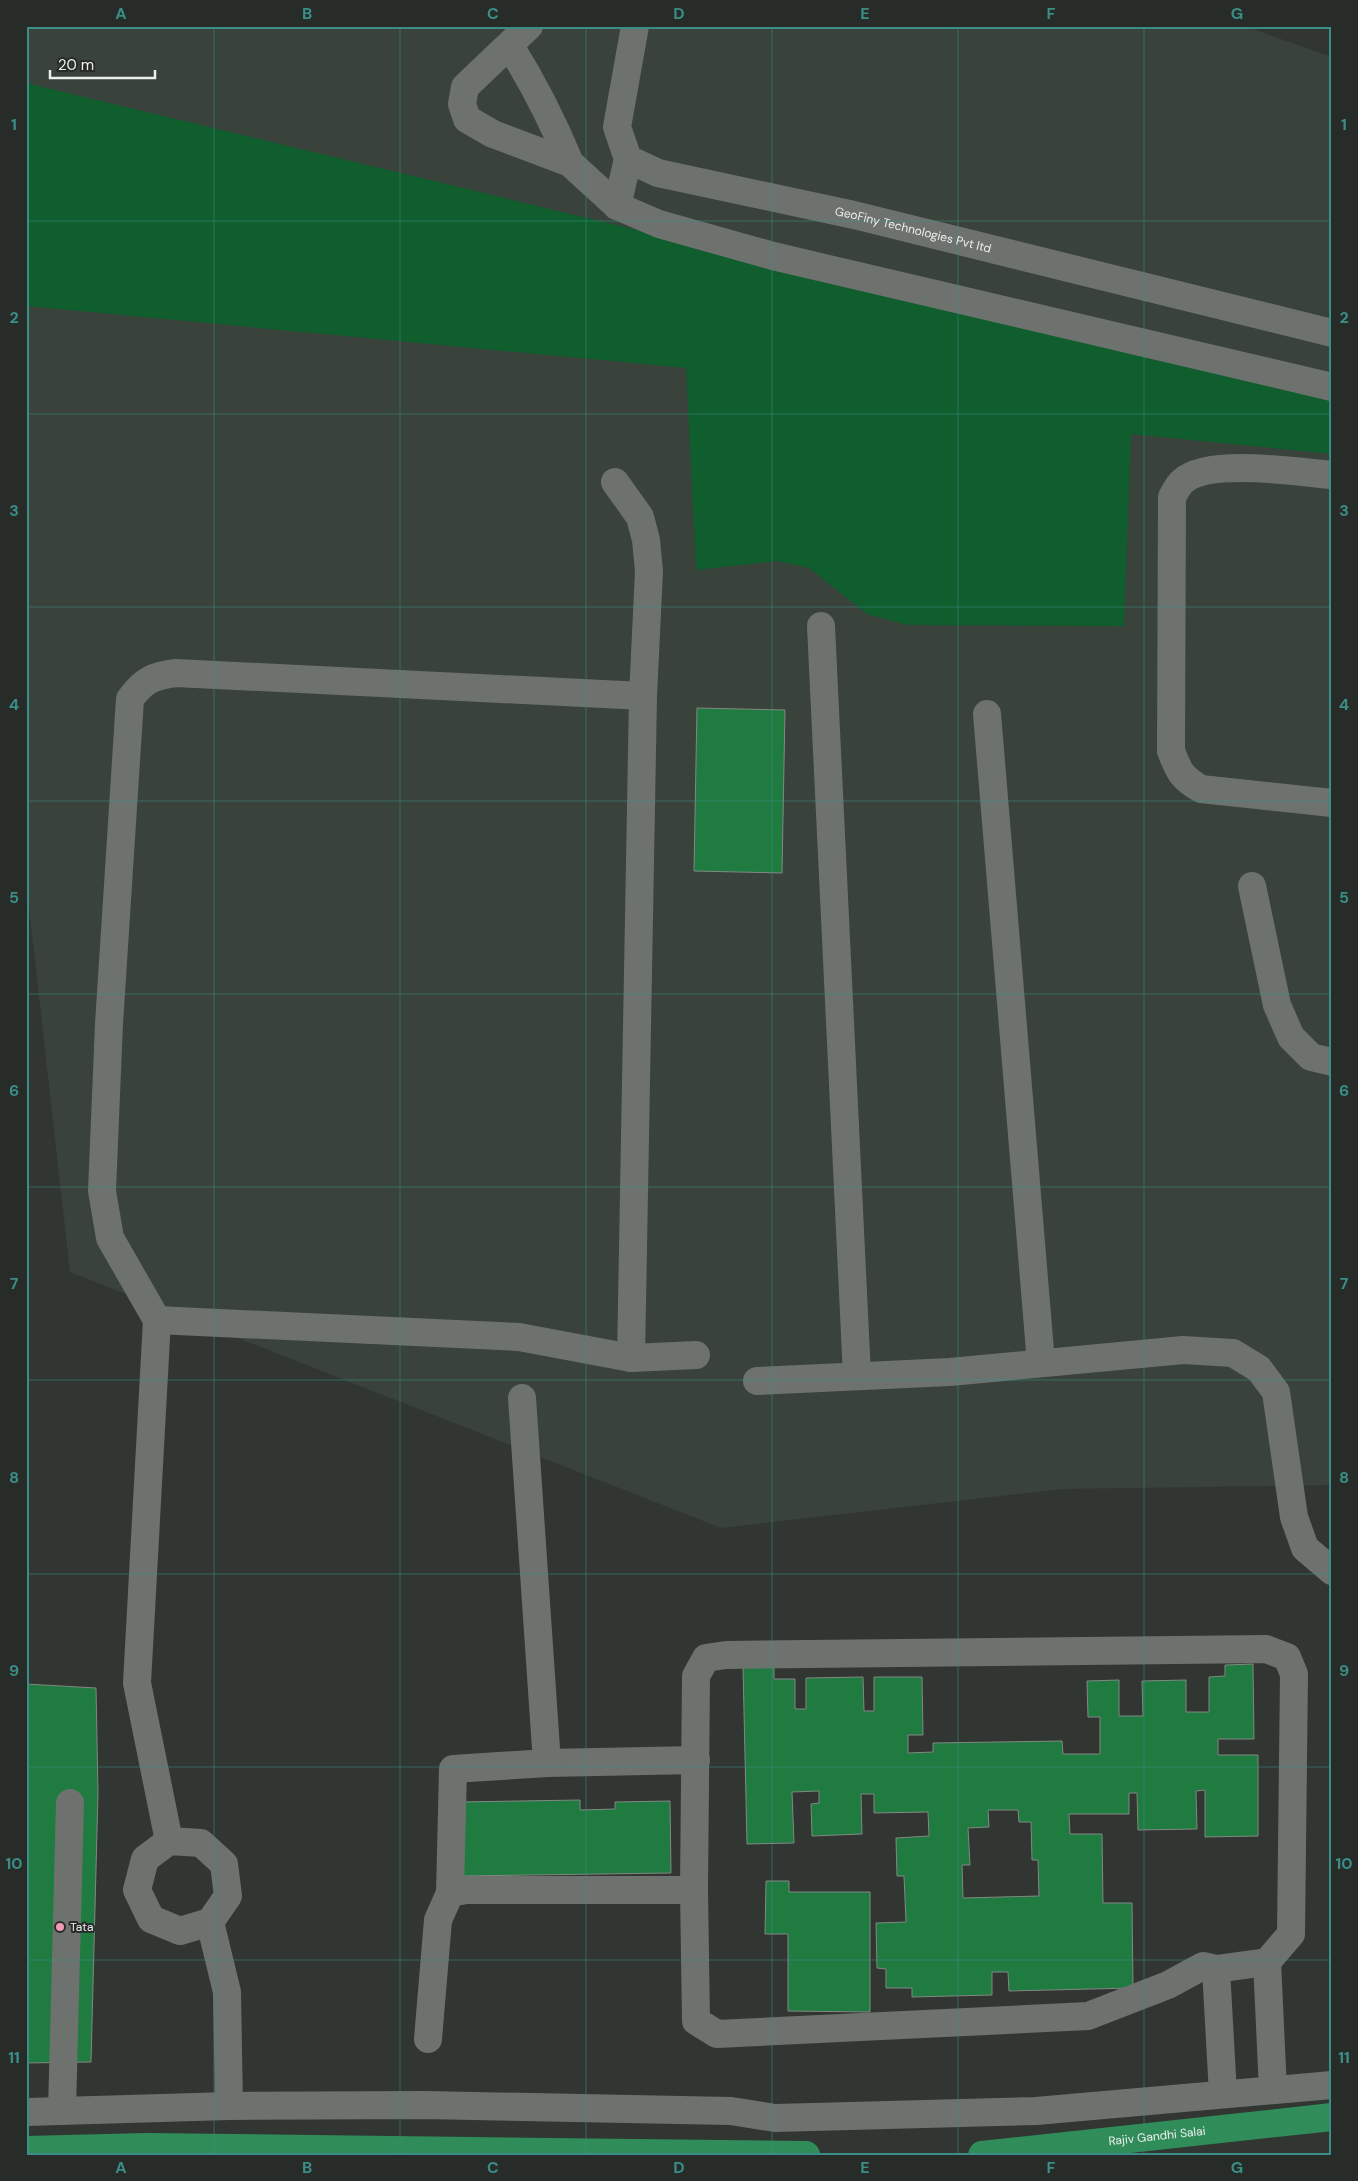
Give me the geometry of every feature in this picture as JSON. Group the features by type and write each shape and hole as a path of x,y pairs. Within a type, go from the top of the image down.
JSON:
{"main road":[{"name":"Rajiv Gandhi Salai","path":"982,2155 1332,2117"},
{"path":"26,2150 147,2147 806,2155"}],"street":[{"path":"529,26 465,87 462,104 467,119 493,134 570,163 617,206 658,224 773,256 1332,386"},
{"path":"617,206 628,159 617,127 635,26"},
{"path":"510,46 529,77 555,127 570,163"},
{"name":"GeoFiny Technologies Pvt ltd","path":"628,159 658,173 854,215 1332,333"},
{"path":"1332,474 1226,467 1195,474 1182,481 1172,497 1171,703 1171,751 1178,770 1187,781 1202,789 1332,804"},
{"path":"615,482 640,518 646,540 649,571 644,696 631,1358"},
{"path":"821,626 857,1376"},
{"path":"169,1841 136,1683 157,1320 110,1238 102,1192 109,1024 130,699 140,685 158,675 176,673 644,696"},
{"path":"986,714 1041,1363"},
{"path":"1252,886 1277,1005 1291,1037 1311,1057 1332,1062"},
{"path":"157,1320 519,1337 631,1358 696,1355"},
{"path":"757,1381 950,1372 1183,1350 1233,1353 1260,1368 1276,1392 1294,1516 1305,1548 1332,1571"},
{"path":"522,1398 547,1763"},
{"path":"1266,1649 1287,1657 1294,1674 1292,1934 1267,1962 1216,1969 1203,1966 1168,1985 1088,2016 717,2034 696,2021 694,1890 696,1760 696,1676 706,1658 726,1655 1266,1649"},
{"path":"428,2039 438,1920 450,1892 453,1768 547,1763 696,1760"},
{"path":"62,2111 70,1803"},
{"path":"169,1841 201,1843 224,1864 228,1896 210,1922 180,1931 151,1919 137,1890 144,1859 169,1841"},
{"path":"450,1892 466,1890 694,1890"},
{"path":"210,1922 227,1992 229,2106"},
{"path":"1267,1962 1274,2090"},
{"path":"1216,1969 1223,2094"},
{"path":"26,2112 229,2106 425,2104 731,2111 775,2118 1036,2111 1332,2084"}],"shaded area":[{"path":"26,26 1244,26 1332,57 1332,1485 1062,1489 721,1528 70,1272 26,881"}],"green space":[{"path":"26,83 1332,397 1332,454 1131,434 1124,626 907,625 867,614 809,568 777,561 696,570 686,368 26,306"}],"building":[{"path":"697,708 785,710 782,873 694,871"},
{"path":"1253,1664 1254,1739 1218,1739 1218,1755 1258,1755 1258,1836 1205,1837 1205,1790 1196,1791 1197,1829 1138,1830 1137,1793 1129,1793 1129,1814 1069,1814 1070,1834 1102,1834 1103,1903 1132,1903 1133,1988 1009,1991 1008,1972 992,1972 992,1995 912,1997 912,1988 886,1988 886,1969 877,1968 876,1923 906,1922 904,1876 897,1876 896,1838 929,1836 928,1812 874,1813 874,1794 861,1794 862,1834 812,1836 811,1804 819,1803 819,1791 792,1792 794,1843 747,1844 743,1667 774,1667 774,1679 795,1679 795,1709 806,1709 806,1678 863,1677 864,1711 874,1711 874,1677 922,1677 923,1735 908,1735 908,1753 933,1752 933,1743 1062,1741 1063,1754 1100,1754 1100,1717 1088,1717 1087,1681 1119,1680 1119,1716 1143,1716 1142,1681 1186,1680 1186,1712 1209,1712 1209,1677 1225,1676 1225,1665","holes":["988,1810 1018,1810 1019,1822 1031,1822 1032,1860 1038,1860 1039,1896 963,1898 962,1865 970,1865 968,1828 989,1827"]},
{"name":"Tata","path":"26,1684 96,1688 98,1792 91,2062 26,2063"},
{"path":"580,1800 580,1810 615,1809 615,1802 670,1801 671,1873 461,1876 460,1802"},
{"path":"766,1881 789,1881 789,1892 870,1892 870,2012 788,2011 788,1934 765,1934"}],"place":[{"name":"Tata","path":"60,1927"}]}
